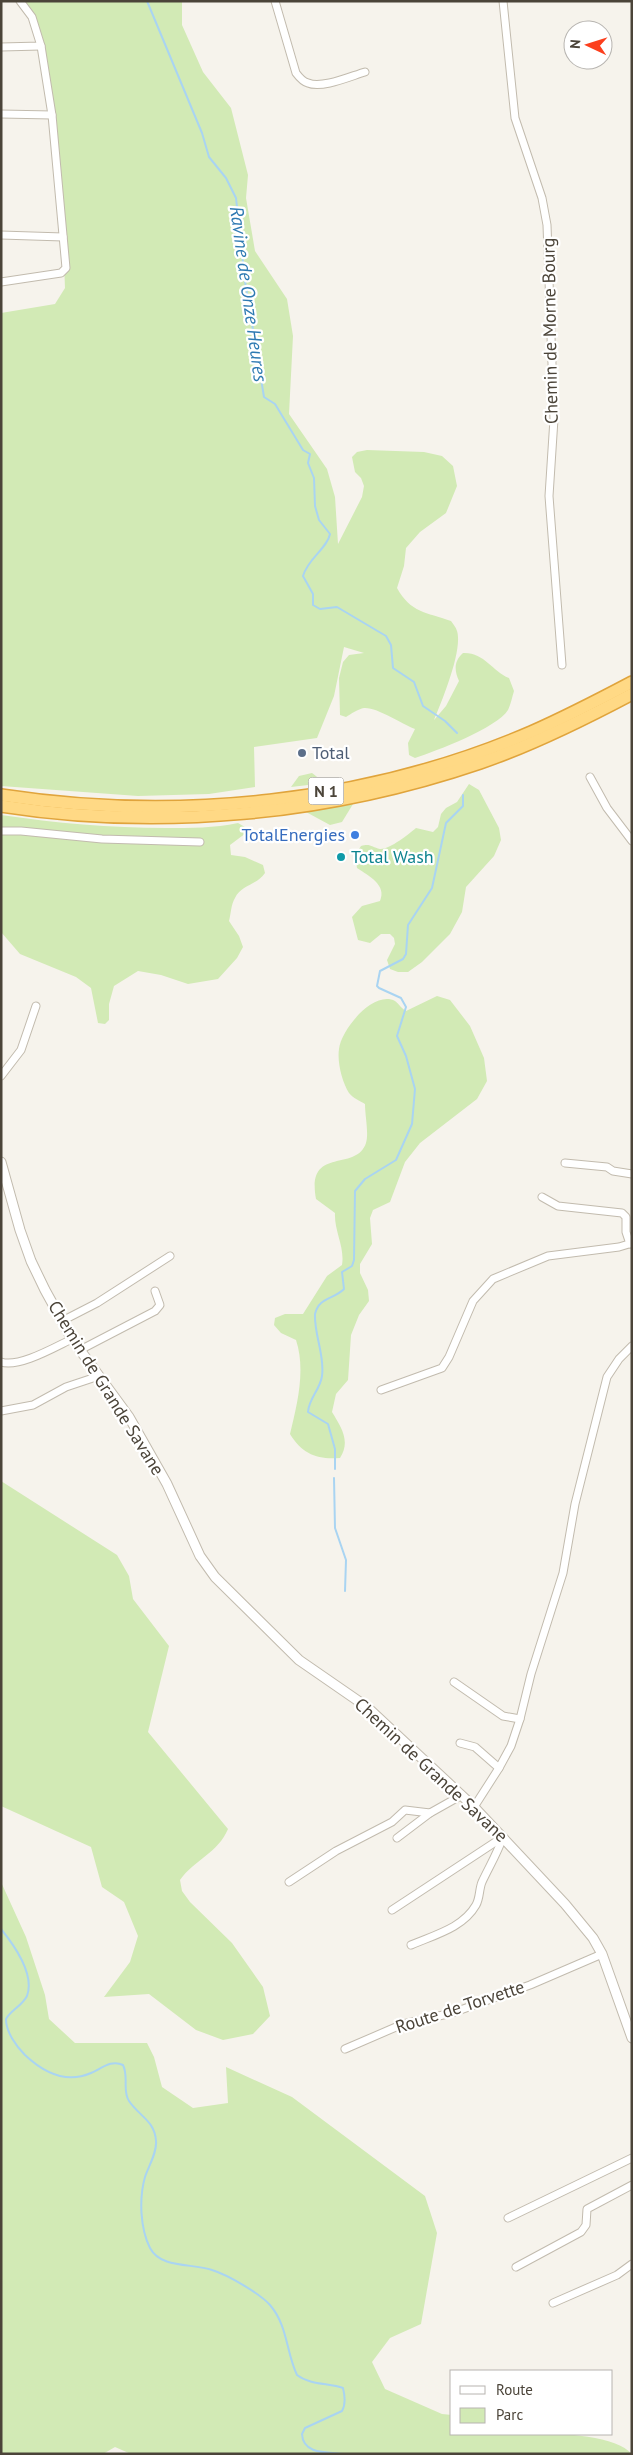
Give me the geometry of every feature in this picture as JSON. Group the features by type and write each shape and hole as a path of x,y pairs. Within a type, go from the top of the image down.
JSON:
{"highway":[{"name":"N 1","path":"1,795 81,805 167,807 262,801 352,786 409,774 486,750 578,711 632,682"},
{"name":"N 1","path":"1,806 74,815 180,818 279,809 356,796 412,784 480,763 584,720 632,694"}],"street":[{"path":"1,282 64,272 66,268 52,115 41,46 32,17 20,1"},
{"path":"275,1 296,73 301,79 308,84 330,83 365,72"},
{"name":"Chemin de Morne Bourg","path":"502,1 516,118 542,198 548,225 554,419 549,496 562,665"},
{"path":"1,47 41,46"},
{"path":"1,114 52,115"},
{"path":"1,235 63,237"},
{"path":"590,777 607,808 632,841"},
{"path":"1,831 21,831 102,839 200,842"},
{"path":"1,1076 21,1050 36,1006"},
{"name":"Chemin de Grande Savane","path":"1,1162 28,1253 62,1321 72,1339 129,1417 166,1484 200,1556 215,1578 299,1660 367,1707 462,1795 565,1904 593,1938 602,1954 632,2038"},
{"path":"565,1163 607,1167 614,1171 632,1174"},
{"path":"381,1390 442,1368 450,1357 472,1301 493,1279 548,1256 619,1247 631,1243 626,1232 626,1216 558,1206 542,1197"},
{"path":"62,1321 97,1303 170,1256"},
{"path":"80,1350 155,1311 160,1305 155,1291"},
{"path":"1,1362 11,1364 21,1361 72,1339"},
{"path":"474,1807 511,1746 531,1674 563,1573 575,1504 607,1377 619,1359 632,1346"},
{"path":"1,1411 33,1406 66,1387 99,1376"},
{"path":"454,1682 503,1716 520,1719"},
{"path":"460,1743 475,1747 499,1768"},
{"path":"398,1838 430,1813 462,1795"},
{"path":"289,1882 336,1851 392,1822 405,1810 430,1813"},
{"path":"392,1910 503,1837"},
{"path":"411,1945 458,1925 469,1915 477,1903 481,1885 493,1864 503,1837"},
{"name":"Route de Torvette","path":"345,2049 403,2024 452,2013 530,1985 602,1954"},
{"path":"508,2218 632,2158"},
{"path":"516,2268 581,2232 586,2225 587,2209 632,2185"},
{"path":"553,2303 617,2275 632,2264"}],"green space":[{"path":"20,1 182,1 182,25 203,72 231,108 248,175 246,198 255,251 287,299 293,336 289,414 327,469 335,497 338,544 362,497 364,486 361,478 355,472 352,457 357,452 367,450 424,452 442,456 453,466 457,486 446,513 420,532 406,548 404,566 397,588 402,596 414,607 451,621 457,631 458,640 454,662 434,720 446,706 459,681 456,673 456,662 463,653 477,656 509,678 514,691 511,703 502,717 492,724 425,755 415,758 409,755 408,743 415,729 369,708 359,709 346,717 340,715 339,678 343,662 349,655 364,653 344,647 334,696 317,738 254,747 255,787 209,794 138,796 1,786 1,313 55,304 65,288 63,237 39,35"},
{"path":"312,773 325,783 291,787 299,776"},
{"path":"469,784 479,790 499,828 501,840 494,856 466,887 462,912 450,934 422,962 408,972 398,972 390,969 387,960 395,944 394,938 390,934 381,934 370,943 358,940 352,917 362,906 380,901 382,895 376,881 357,868 355,855 361,846 364,845 384,849 399,841 416,828 433,832 438,827 441,814 446,808 457,802"},
{"path":"353,804 342,822 330,825 306,812"},
{"path":"1,815 63,823 124,827 193,828 238,823 250,830 230,845 231,855 245,857 263,865 265,873 258,880 241,890 233,903 229,921 239,936 243,947 237,958 218,979 188,984 161,975 138,971 114,986 109,1004 109,1020 105,1024 98,1023 91,988 76,977 20,954 1,932"},
{"path":"437,996 450,1000 470,1026 484,1058 487,1081 477,1099 420,1143 405,1162 390,1202 373,1210 370,1218 372,1244 360,1264 360,1273 368,1290 369,1301 359,1315 351,1335 348,1380 336,1394 332,1412 344,1434 345,1446 340,1458 318,1457 305,1451 290,1434 299,1387 299,1351 296,1340 281,1333 274,1325 275,1318 285,1314 303,1314 327,1276 342,1265 343,1258 335,1213 316,1199 315,1182 318,1172 325,1165 353,1157 361,1152 366,1143 365,1104 349,1093 342,1078 339,1066 341,1041 360,1014 377,1001 386,999 395,1001 406,1011"},
{"path":"1,1481 117,1555 129,1576 133,1599 169,1646 148,1732 228,1829 218,1844 180,1880 182,1891 190,1902 232,1943 263,1987 270,2016 253,2034 223,2040 196,2030 149,1994 104,1997 130,1962 138,1936 124,1902 102,1887 91,1847 1,1806"},
{"path":"1,1882 26,1937 45,1995 49,2019 75,2043 147,2043 154,2057 162,2087 193,2108 228,2103 226,2067 292,2097 425,2196 437,2233 421,2324 390,2338 372,2362 385,2389 442,2414 450,2415 450,2435 574,2435 599,2439 619,2445 632,2454 131,2454 115,2447 103,2454 1,2453"}],"waterway":[{"name":"Ravine de Onze Heures","path":"147,1 202,133 209,157 226,178 236,198 245,281 264,397 275,404 303,450 310,454 308,463 314,478 315,506 319,520 330,534 325,544 305,570 303,576 313,594 313,605 320,609 337,607 386,636 391,645 393,668 414,682 423,706 445,721 457,733"},
{"name":"Ravine de Onze Heures","path":"335,1469 335,1449 328,1424 308,1412 310,1402 319,1386 323,1368 315,1314 320,1304 344,1289 342,1272 352,1266 354,1260 355,1191 365,1179 396,1160 412,1124 415,1089 406,1056 397,1036 406,1007 401,998 377,986 380,971 403,959 406,954 408,925 432,888 446,823 463,806 463,795"},
{"name":"Ravine de Onze Heures","path":"334,1478 335,1528 346,1560 345,1591"},
{"path":"1,1929 22,1960 26,1969 29,1987 27,1996 22,2003 6,2019 6,2024 15,2043 39,2067 64,2077 82,2076 114,2063 123,2065 127,2097 150,2124 155,2134 156,2146 145,2177 141,2203 142,2222 150,2248 155,2255 169,2262 204,2268 226,2276 251,2290 270,2305 284,2330 297,2375 308,2381 343,2388 345,2400 342,2411 305,2428 302,2434 303,2441 307,2446 317,2451 344,2454"}],"place":[{"name":"Total","path":"302,753"},
{"name":"TotalEnergies","path":"355,835"},
{"name":"Total Wash","path":"341,857"}]}
